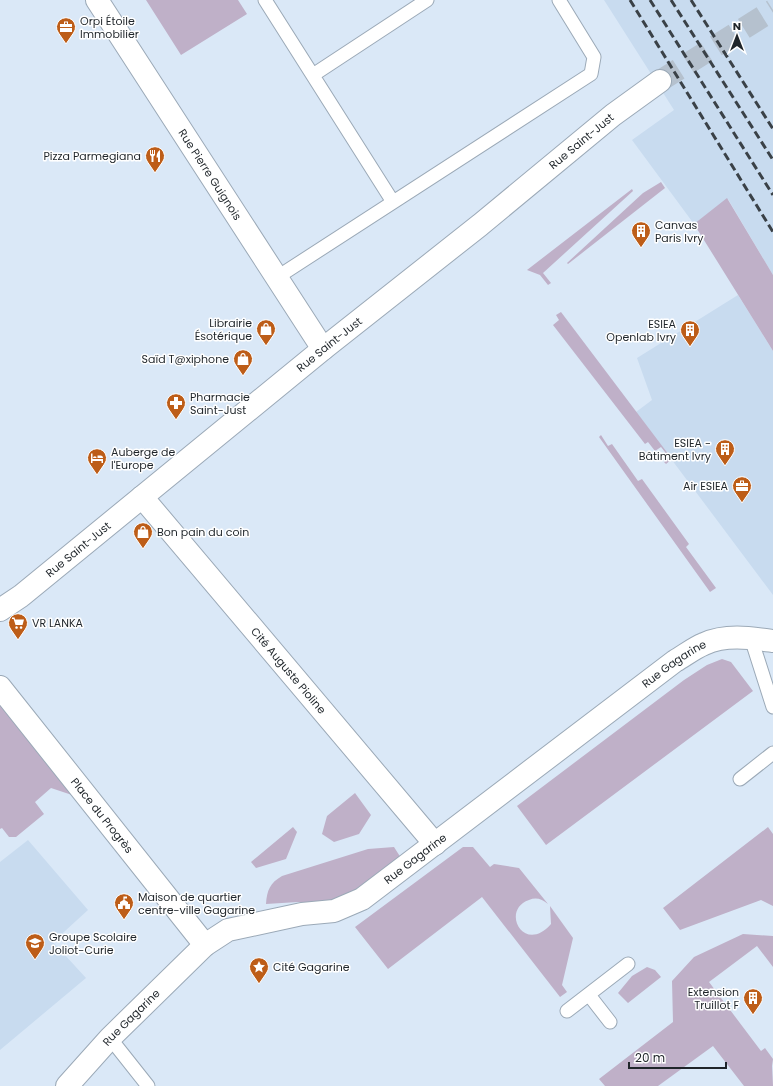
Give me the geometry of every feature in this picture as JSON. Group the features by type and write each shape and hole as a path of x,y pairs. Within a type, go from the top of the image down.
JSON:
{"street":[{"name":"Rue Pierre Guignois","path":"97,0 323,349"},
{"name":"Rue Saint-Just","path":"0,610 21,596 323,349 480,225 613,115 660,81"},
{"name":"Cité Auguste Pioline","path":"142,496 435,844"},
{"name":"Rue Gagarine","path":"67,1086 110,1038 205,945 228,930 282,918 334,911 362,899 674,662 709,642 727,638 751,638 773,641"},
{"name":"Place du Progrès","path":"0,687 205,945"}],"lane":[{"path":"265,0 393,202"},
{"path":"313,75 427,0"},
{"path":"276,278 591,74 594,57 558,0"},
{"path":"751,638 773,706"},
{"path":"740,779 773,753"},
{"path":"567,1011 628,964"},
{"path":"589,994 610,1022"},
{"path":"110,1038 148,1086"}],"shaded area":[{"path":"146,0 238,0 247,14 181,55"},
{"path":"604,0 773,0 773,275 728,199 694,224 632,140 674,110"},
{"path":"661,182 665,188 568,264 567,263 643,193"},
{"path":"632,189 633,191 543,273 551,283 548,285 540,275 527,270"},
{"path":"727,198 773,275 773,351 694,224"},
{"name":"ESIEA - Bâtiment Ivry","path":"738,295 773,351 773,595 636,412 652,400 637,358"},
{"path":"561,312 672,459 666,464 664,462 669,457 661,447 655,451 648,442 645,444 553,325 559,320 556,315"},
{"path":"601,435 608,446 612,444 638,481 642,479 689,544 686,547 716,588 710,592 599,437"},
{"path":"722,659 731,662 753,691 546,845 517,806 684,680 707,665"},
{"path":"0,701 72,795 51,788 35,802 44,814 16,837 9,837 2,828 0,829"},
{"path":"355,793 371,815 359,834 334,842 322,834 327,816"},
{"path":"293,827 297,832 286,859 256,868 251,862"},
{"path":"768,827 773,834 773,906 761,900 680,930 663,908"},
{"name":"Groupe Scolaire Joliot-Curie","path":"28,840 88,910 53,942 86,978 0,1050 0,862"},
{"path":"394,847 401,858 355,891 333,902 266,904 270,887 282,876 368,849"},
{"path":"463,847 473,847 490,867 494,864 519,868 548,904 541,900 534,899 521,905 516,912 516,920 519,927 525,933 532,935 541,932 551,924 550,906 573,938 562,985 567,992 560,997 482,897 388,969 355,927"},
{"path":"743,934 773,936 773,967 757,946 709,982 761,1051 765,1048 773,1059 773,1086 744,1086 713,1046 658,1086 605,1086 599,1079 673,1022 672,981 694,957"},
{"path":"647,967 655,970 661,977 628,1003 618,993 632,976"}],"tunnel":[{"path":"660,81 773,10"}],"railway":[{"path":"630,0 773,232"},
{"path":"650,0 773,195"},
{"path":"671,0 773,160"},
{"path":"691,0 773,129"}],"place":[{"name":"Orpi Étoile Immobilier","path":"66,44"},
{"name":"Pizza Parmegiana","path":"155,173"},
{"name":"Canvas Paris Ivry","path":"641,248"},
{"name":"Librairie Ésotérique","path":"266,346"},
{"name":"ESIEA Openlab Ivry","path":"690,347"},
{"name":"Saïd T@xiphone","path":"243,376"},
{"name":"Pharmacie Saint-Just","path":"176,420"},
{"name":"ESIEA - Bâtiment Ivry","path":"725,466"},
{"name":"Auberge de l'Europe","path":"97,475"},
{"name":"Air ESIEA","path":"742,503"},
{"name":"Bon pain du coin","path":"143,549"},
{"name":"VR LANKA","path":"18,640"},
{"name":"Maison de quartier centre-ville Gagarine","path":"124,920"},
{"name":"Groupe Scolaire Joliot-Curie","path":"35,960"},
{"name":"Cité Gagarine","path":"259,984"},
{"name":"Extension Truillot F","path":"753,1015"}]}
